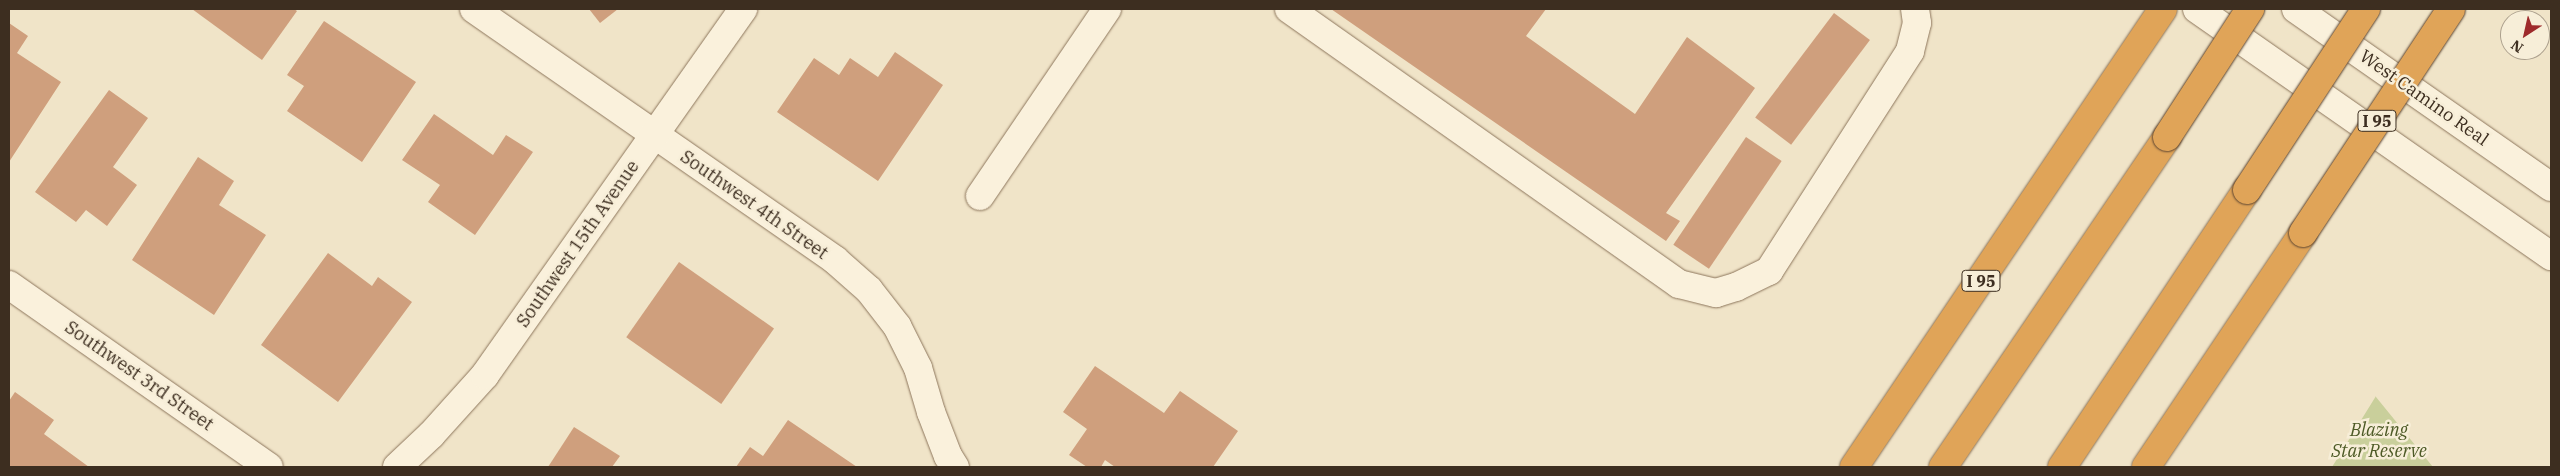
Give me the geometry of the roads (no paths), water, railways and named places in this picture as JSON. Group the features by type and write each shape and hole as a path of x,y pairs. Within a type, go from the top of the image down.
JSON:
{"highway":[{"name":"I 95","path":"1854,467 2163,9"},
{"path":"1943,467 2167,137 2250,9"},
{"path":"2062,467 2366,9"},
{"name":"I 95","path":"2146,467 2451,9"}],"street":[{"name":"Southwest 4th Street","path":"474,9 834,260 868,290 897,326 918,368 931,412 948,456 955,467"},
{"name":"Southwest 15th Avenue","path":"398,467 431,435 485,375 743,9"},
{"path":"980,196 1107,9"},
{"path":"1289,9 1678,284 1716,293 1736,287 1768,271 1910,51 1917,22 1915,9"},
{"path":"2197,9 2551,256"},
{"name":"West Camino Real","path":"2296,9 2551,188"},
{"name":"Southwest 3rd Street","path":"9,285 269,467"}],"park label":[{"name":"Blazing Star Reserve","path":"2379,441"}]}
